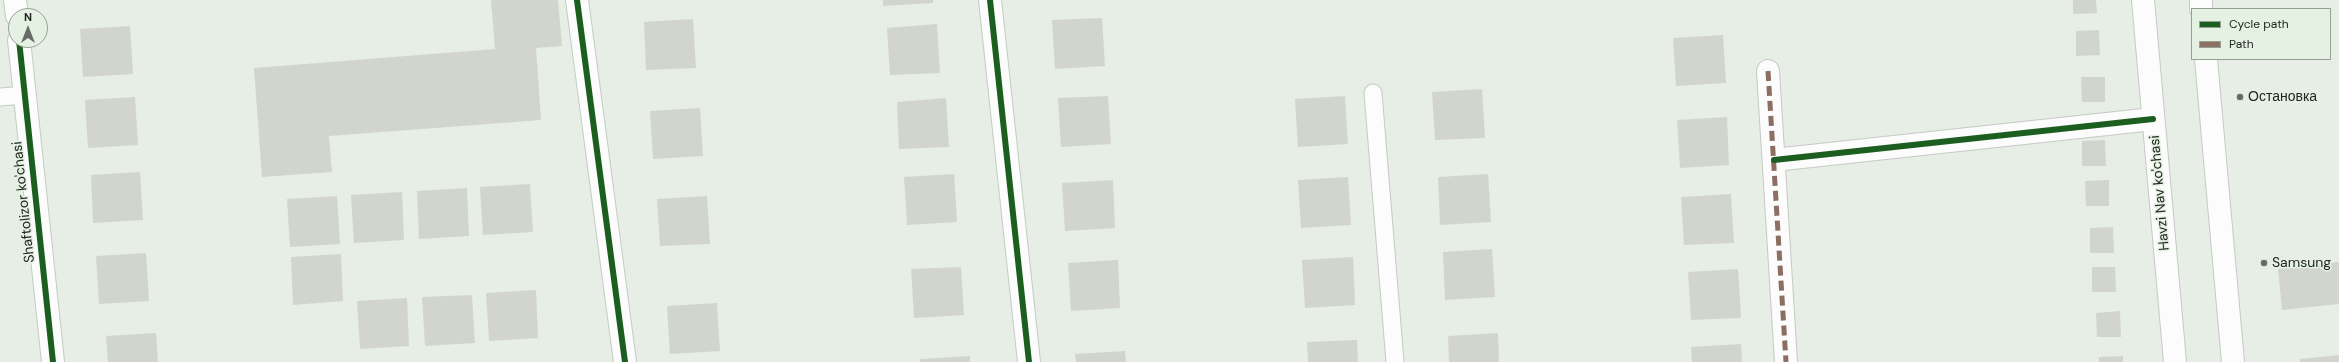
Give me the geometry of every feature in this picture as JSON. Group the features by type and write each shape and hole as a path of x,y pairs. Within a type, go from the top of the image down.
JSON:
{"street":[{"path":"577,0 625,362"},
{"path":"990,0 1029,362"},
{"name":"Havzi Nav ko'chasi","path":"2143,0 2175,362"},
{"name":"Shaftolizor ko'chasi","path":"20,48 53,362"},
{"path":"2206,60 2233,362"},
{"path":"1768,71 1786,362"},
{"path":"1774,160 2154,119"}],"lane":[{"path":"1372,93 1395,362"},
{"path":"0,97 25,95"}],"building":[{"path":"491,0 558,0 562,46 536,48 541,120 329,136 332,172 262,177 254,68 495,49"},
{"path":"883,0 933,0 933,3 883,6"},
{"path":"2073,0 2096,0 2097,13 2073,14"},
{"path":"1102,18 1105,66 1055,69 1052,20"},
{"path":"693,19 696,68 646,70 644,22"},
{"path":"937,24 940,73 890,75 887,28"},
{"path":"130,26 133,74 83,77 80,29"},
{"path":"2099,30 2100,55 2076,56 2076,31"},
{"path":"1723,35 1726,83 1676,86 1673,38"},
{"path":"2081,77 2105,77 2105,102 2082,102"},
{"path":"1482,89 1485,138 1435,140 1432,92"},
{"path":"1108,96 1111,144 1061,147 1058,98"},
{"path":"1345,96 1348,144 1298,147 1295,99"},
{"path":"135,97 138,145 88,148 85,100"},
{"path":"946,98 949,147 899,149 897,102"},
{"path":"700,108 703,156 653,159 650,111"},
{"path":"1727,117 1729,165 1680,168 1677,120"},
{"path":"2105,140 2106,166 2082,166 2082,141"},
{"path":"140,172 143,220 93,223 91,175"},
{"path":"954,174 957,222 907,225 904,177"},
{"path":"1488,174 1491,222 1440,225 1438,177"},
{"path":"1348,177 1351,225 1301,228 1298,180"},
{"path":"1113,180 1115,228 1065,231 1062,183"},
{"path":"2109,180 2109,206 2086,206 2085,181"},
{"path":"530,184 533,232 483,235 480,187"},
{"path":"467,188 469,236 419,239 417,191"},
{"path":"402,192 404,240 354,243 351,195"},
{"path":"1731,194 1734,243 1684,245 1681,197"},
{"path":"337,196 340,244 290,247 287,199"},
{"path":"707,196 710,244 660,246 657,199"},
{"path":"2113,227 2114,253 2090,253 2090,228"},
{"path":"1492,249 1495,297 1445,300 1443,252"},
{"path":"146,253 149,301 99,304 96,256"},
{"path":"341,254 343,301 293,305 291,257"},
{"path":"1353,257 1355,305 1305,308 1302,260"},
{"path":"1118,260 1120,308 1071,311 1068,263"},
{"path":"2339,262 2339,304 2282,310 2278,269"},
{"path":"961,267 964,315 914,318 911,269"},
{"path":"2092,267 2115,267 2116,292 2092,292"},
{"path":"1738,269 1741,318 1691,320 1688,272"},
{"path":"536,290 538,338 489,341 486,293"},
{"path":"472,295 475,343 425,346 422,297"},
{"path":"407,298 409,346 360,349 357,301"},
{"path":"717,303 720,351 670,354 667,306"},
{"path":"2120,311 2121,337 2097,337 2096,313"},
{"path":"156,333 158,362 108,362 106,336"},
{"path":"1498,333 1499,362 1449,362 1448,336"},
{"path":"1357,340 1358,362 1308,362 1307,342"},
{"path":"1741,344 1742,362 1692,362 1691,347"},
{"path":"1125,351 1126,362 1076,362 1075,354"},
{"path":"2339,355 2339,362 2300,362 2300,359"},
{"path":"970,356 970,362 920,362 920,359"},
{"path":"2123,356 2123,362 2099,362 2099,357"}],"marked path":[{"path":"1768,71 1786,362"}],"cycle path":[{"path":"577,0 625,362"},
{"path":"990,0 1029,362"},
{"path":"20,48 53,362"},
{"path":"1774,160 2153,119"}],"place":[{"name":"Остановка","path":"2240,97"},
{"name":"Samsung","path":"2264,263"}]}
